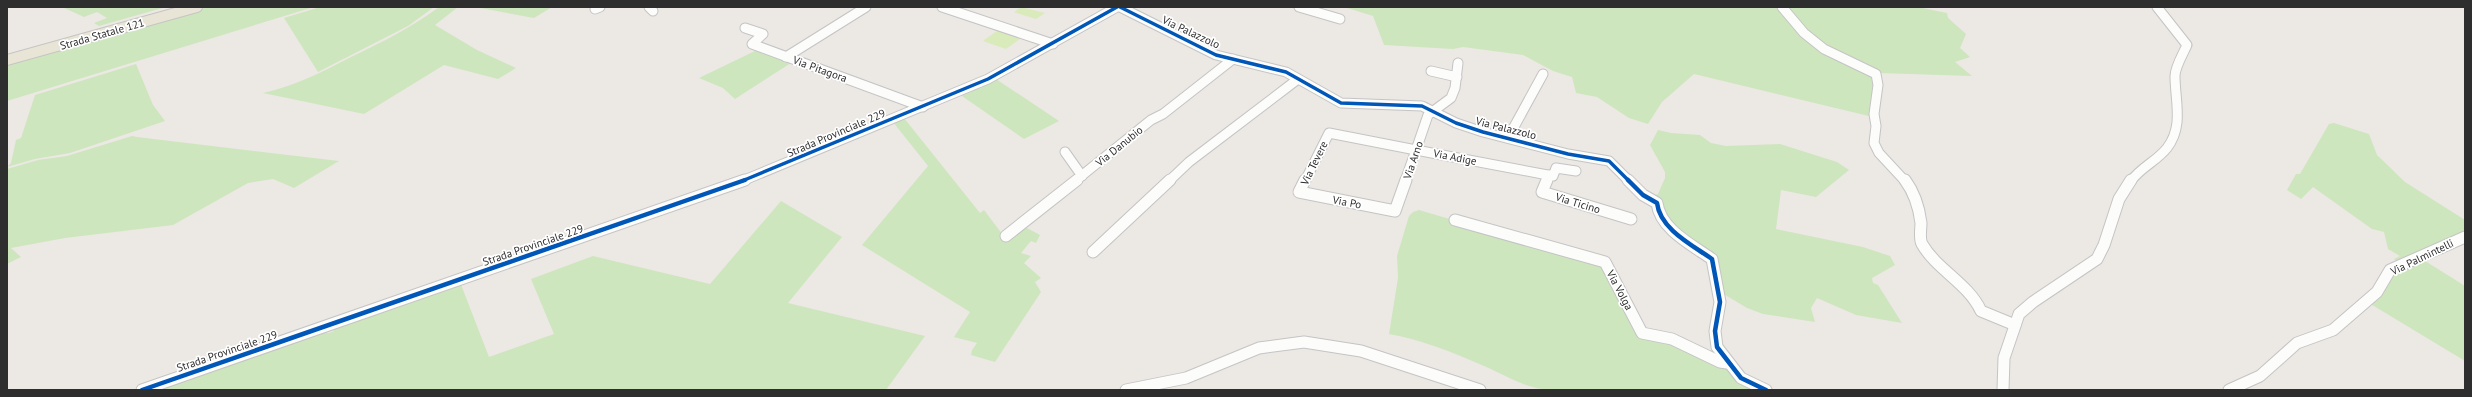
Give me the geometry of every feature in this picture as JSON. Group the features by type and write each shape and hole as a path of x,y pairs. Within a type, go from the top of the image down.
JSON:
{"main road":[{"name":"Strada Statale 121","path":"7,57 185,7"},
{"name":"Strada Statale 121","path":"7,60 197,7"}],"street":[{"path":"786,57 866,7"},
{"path":"942,7 1053,44"},
{"name":"Strada Provinciale 229","path":"142,390 711,193 988,79 1053,44 1116,7"},
{"name":"Via Palazzolo","path":"1116,7 1199,48 1233,60 1279,69 1342,103 1416,105 1432,110 1464,126 1568,154 1611,162 1643,195 1657,203 1658,213 1673,231 1712,259 1720,302 1715,331 1717,347 1727,362 1741,378 1766,390"},
{"path":"1299,7 1340,19"},
{"path":"1782,7 1799,29 1822,47 1832,54 1872,71 1877,75 1878,80 1874,116 1876,126 1873,142 1876,150 1902,175 1918,203 1922,222 1921,243 1939,264 1969,292 1982,311 2015,325"},
{"path":"2003,390 2004,358 2015,325 2023,310 2097,259 2104,245 2121,194 2137,172 2167,148 2175,130 2179,108 2175,80 2179,63 2187,51 2186,42 2168,24 2156,7"},
{"name":"Via Pitagora","path":"745,28 763,34 762,37 752,44 922,107"},
{"name":"Via Danubio","path":"1006,236 1233,60"},
{"path":"1432,110 1451,98 1457,77 1458,63"},
{"path":"1431,71 1457,77"},
{"path":"1508,138 1543,74"},
{"path":"1093,252 1189,162 1298,79"},
{"name":"Via Arno","path":"1395,211 1416,150 1432,110"},
{"name":"Via Adige","path":"1329,133 1549,175"},
{"name":"Via Tevere","path":"1299,192 1329,133"},
{"path":"1065,152 1082,176"},
{"path":"1549,175 1552,176 1556,168 1576,170"},
{"name":"Via Ticino","path":"1549,175 1542,192 1631,219"},
{"name":"Via Po","path":"1299,192 1395,211"},
{"name":"Via Volga","path":"1455,220 1605,262 1642,332 1672,339 1720,362 1727,362"},
{"name":"Via Palmintelli","path":"2229,390 2260,376 2297,343 2333,330 2376,292 2390,270 2465,237"},
{"path":"1126,390 1186,378 1259,348 1304,342 1360,351 1480,390"}],"green space":[{"path":"62,7 166,7 99,26 94,23 107,18 97,12 84,17"},
{"path":"202,7 314,7 7,101 7,62"},
{"path":"320,7 434,7 408,26 318,72 284,18"},
{"path":"439,7 458,7 435,25 477,50 516,68 498,79 444,65 364,114 263,93 308,78 330,68 418,22"},
{"path":"475,7 552,7 534,18"},
{"path":"1021,7 1045,13 1036,19 1014,12"},
{"path":"1344,7 1780,7 1797,31 1874,73 1873,117 1694,74 1662,102 1648,124 1629,118 1597,97 1576,93 1572,77 1553,71 1523,55 1463,47 1453,49 1384,45 1373,16"},
{"path":"1784,7 1918,7 1947,13 1948,18 1966,34 1960,48 1970,57 1955,62 1972,76 1878,73 1823,46 1827,45 1814,37"},
{"path":"1001,28 1024,36 1006,49 983,41"},
{"path":"759,49 794,61 735,99 723,88 699,78"},
{"path":"136,64 153,105 165,121 70,153 35,159 7,167 11,163 16,140 21,138 35,95"},
{"path":"996,79 1059,121 1024,139 959,94 973,89 982,88 984,84"},
{"path":"904,118 980,213 984,210 1006,239 1025,227 1040,235 1036,243 1031,241 1021,253 1031,256 1024,263 1041,278 1035,282 1041,292 995,362 971,355 972,350 977,343 954,337 970,312 862,245 928,166 893,122"},
{"path":"2334,123 2369,134 2377,155 2405,182 2465,220 2465,234 2398,263 2394,259 2400,256 2388,249 2384,232 2372,229 2313,187 2301,199 2287,190 2296,174 2300,174 2329,124"},
{"path":"1658,130 1671,133 1700,135 1711,143 1726,146 1780,144 1837,162 1849,170 1816,197 1781,190 1776,229 1863,247 1890,256 1895,265 1872,278 1873,283 1878,285 1902,323 1856,315 1817,298 1811,308 1815,322 1763,314 1747,308 1722,293 1717,268 1713,260 1701,249 1671,227 1651,197 1658,194 1665,178 1665,172 1650,145"},
{"path":"132,136 339,161 294,188 273,179 248,183 173,225 65,238 11,248 21,257 7,264 7,169 38,160 67,156"},
{"path":"781,201 842,237 788,303 925,336 886,390 150,390 319,332 329,333 334,331 333,328 415,298 425,297 460,282 489,357 554,334 531,279 593,256 710,284"},
{"path":"1419,210 1602,264 1639,333 1673,343 1717,362 1760,390 1542,389 1525,385 1456,354 1434,346 1389,334 1398,278 1397,256 1409,216 1413,212"},
{"path":"2422,259 2465,286 2465,361 2369,303 2397,273 2402,274 2400,271"}],"cycle path":[{"path":"142,390 752,177 988,79 1117,7"},
{"path":"1120,7 1216,55 1286,72 1341,103 1422,106 1456,123 1483,132 1568,154 1609,161 1643,195 1657,203 1658,213 1673,231 1712,259 1720,302 1715,331 1717,347 1741,378 1766,390"}]}
